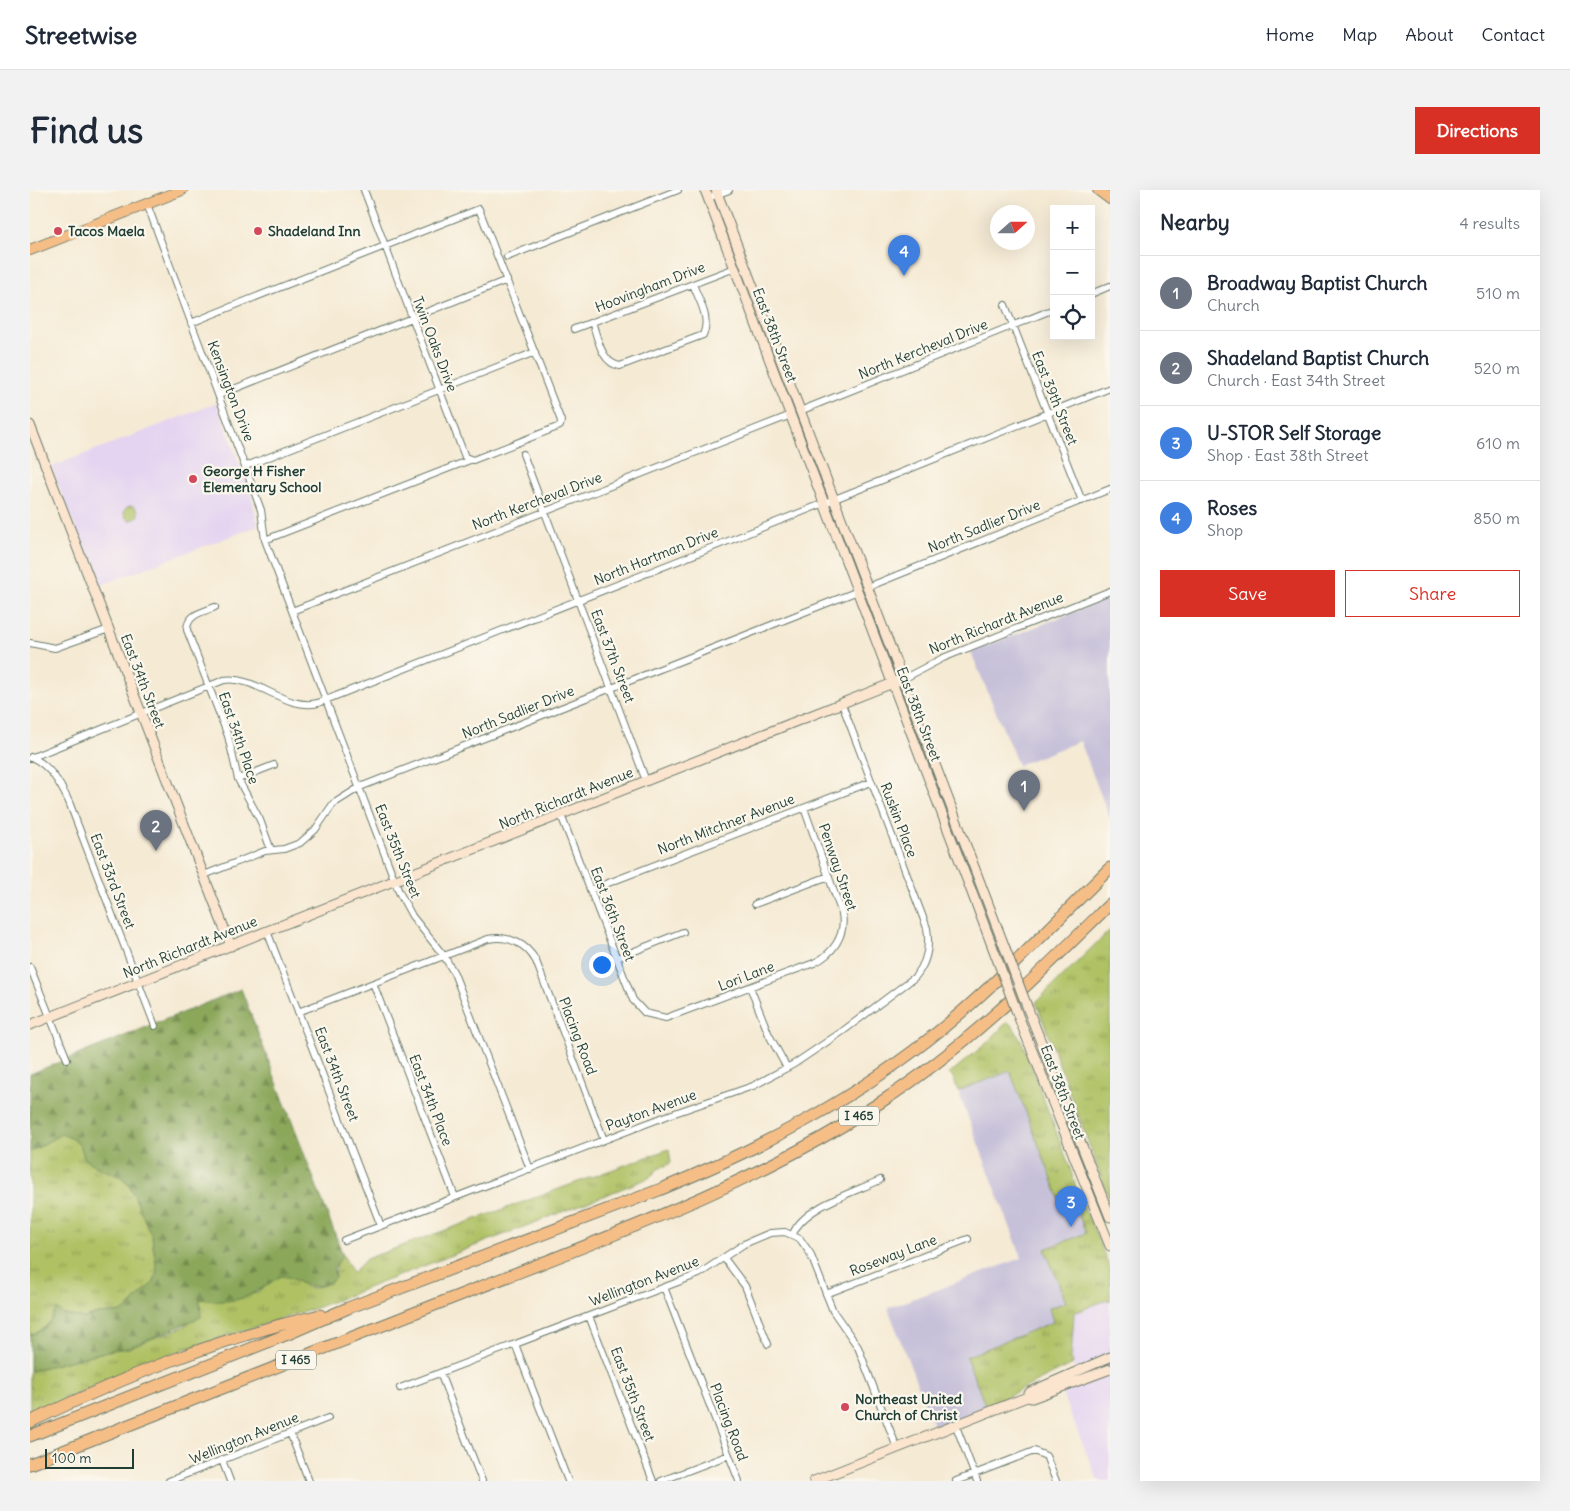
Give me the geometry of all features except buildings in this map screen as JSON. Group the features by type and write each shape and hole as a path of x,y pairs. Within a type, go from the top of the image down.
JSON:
{"highway":[{"name":"I 465","path":"30,1436 288,1334 348,1308 667,1186 742,1154 801,1124 874,1079 948,1024 1008,971 1110,868"},
{"name":"I 465","path":"30,1464 562,1255 720,1190 791,1156 884,1100 936,1063 1016,996 1110,904"},
{"path":"30,1422 101,1388 200,1349 285,1323 348,1308"}],"main road":[{"path":"30,250 182,190"},
{"path":"1098,190 1110,199"},
{"name":"East 38th Street","path":"717,192 1028,1009 1110,1217"},
{"name":"East 38th Street","path":"706,194 858,591 891,685 1019,1018 1110,1246"},
{"name":"East 34th Street","path":"30,425 33,440 109,629 231,946"},
{"name":"North Richardt Avenue","path":"30,1025 903,680"},
{"path":"1027,1397 1030,1392 1110,1357"},
{"path":"814,1481 1027,1397 1032,1398 1110,1369"}],"street":[{"name":"Twin Oaks Drive","path":"364,190 465,457 470,460"},
{"path":"507,256 678,190"},
{"path":"706,194 729,190"},
{"name":"Kensington Drive","path":"146,204 246,466 261,510 265,540 284,588"},
{"path":"191,323 479,209 560,421 560,426 265,540"},
{"name":"Hoovingham Drive","path":"574,329 735,268"},
{"path":"219,395 411,316 507,280"},
{"path":"592,322 606,360 612,365 620,366 657,353 703,335 707,326 706,317 693,284"},
{"path":"1095,292 1110,286"},
{"name":"East 39th Street","path":"1005,305 1082,501"},
{"name":"North Kercheval Drive","path":"800,411 1050,311"},
{"path":"246,466 535,352"},
{"name":"North Hartman Drive","path":"31,758 224,680 237,680 301,704 313,704 326,700 1110,388"},
{"name":"North Kercheval Drive","path":"292,611 790,415"},
{"path":"523,454 545,512"},
{"name":"North Sadlier Drive","path":"868,586 1110,489"},
{"name":"East 37th Street","path":"545,512 646,781"},
{"name":"East 35th Street","path":"284,588 395,881 412,916 444,956 459,984 530,1168"},
{"name":"North Sadlier Drive","path":"204,875 271,850 289,847 302,841 315,830 333,804 360,788 858,591"},
{"path":"1108,592 1110,600"},
{"name":"North Richardt Avenue","path":"903,680 943,658 1108,592"},
{"name":"East 34th Place","path":"215,607 190,618 187,625 188,632 228,736 238,779 260,820 271,850"},
{"path":"30,643 55,648 109,629"},
{"name":"Ruskin Place","path":"842,704 927,928 928,946"},
{"name":"East 33rd Street","path":"31,758 45,766 64,792 155,1026"},
{"path":"238,779 274,765"},
{"name":"North Mitchner Avenue","path":"590,890 871,782"},
{"name":"Penway Street","path":"804,808 842,914 840,936"},
{"name":"East 36th Street","path":"561,815 633,1000 639,1008 650,1016"},
{"path":"755,904 829,876"},
{"name":"East 34th Street","path":"267,932 381,1226"},
{"path":"617,958 683,932"},
{"name":"Lori Lane","path":"650,1016 674,1017 820,960 831,951 840,936"},
{"name":"Placing Road","path":"444,956 494,938 508,939 522,945 536,962 604,1140"},
{"name":"Payton Avenue","path":"344,1240 604,1140 735,1093 787,1068 844,1031 908,983 923,966 928,946"},
{"path":"298,1012 444,956"},
{"path":"30,967 67,1059"},
{"name":"East 34th Place","path":"373,983 455,1197"},
{"path":"750,987 769,1035 787,1068"},
{"path":"880,1180 810,1213 799,1222 793,1234 802,1240 810,1253 832,1311 858,1347 897,1448"},
{"name":"Wellington Avenue","path":"400,1388 704,1272 744,1244 770,1233 782,1232 793,1234"},
{"name":"Roseway Lane","path":"826,1294 968,1239"},
{"path":"724,1258 745,1286 768,1344"},
{"name":"Placing Road","path":"664,1287 739,1481"},
{"name":"East 35th Street","path":"589,1316 653,1481"},
{"path":"515,1344 568,1481"},
{"path":"440,1373 482,1481"},
{"name":"Wellington Avenue","path":"169,1481 328,1418"},
{"path":"956,1426 977,1481"},
{"path":"290,1433 309,1481"},
{"path":"956,1481 1032,1452 1041,1452 1047,1457 1056,1481"},
{"path":"661,1481 729,1455"},
{"path":"222,1460 230,1481"}],"shaded area":[{"path":"217,403 252,498 258,526 98,586 51,467"},
{"path":"1110,598 1110,819 1080,741 1018,765 971,652"},
{"path":"1010,1071 1063,1208 1074,1204 1086,1233 1066,1302 1053,1322 967,1357 986,1407 934,1428 888,1308 1022,1258 958,1091"},
{"path":"1106,1300 1110,1301 1110,1481 1098,1481 1062,1394 1080,1385 1071,1358 1074,1312"}],"green space":[{"path":"128,506 134,506 138,513 134,520 128,520 124,516 124,510"},
{"path":"1110,930 1110,1201 1036,1002"},
{"path":"241,989 343,1255 334,1268 335,1278 328,1283 310,1286 291,1278 280,1276 258,1291 243,1298 228,1301 200,1299 201,1317 128,1348 112,1350 30,1371 30,1335 47,1325 57,1309 64,1315 85,1318 98,1314 123,1312 154,1282 157,1271 152,1237 129,1184 121,1177 97,1167 84,1158 77,1142 61,1134 30,1152 30,1074"},
{"path":"1007,1022 1013,1026 1022,1042 1076,1187 1110,1268 1110,1301 1106,1300 1074,1313 1071,1358 1073,1364 986,1407 966,1357 1053,1322 1049,1308 1066,1302 1045,1249 1086,1233 1074,1204 1063,1208 1010,1071 958,1091 953,1077 949,1074 988,1042"},
{"path":"61,1134 80,1145 84,1159 97,1167 121,1177 129,1184 152,1237 157,1271 154,1282 123,1312 98,1314 85,1318 54,1313 50,1322 45,1327 30,1335 30,1152"},
{"path":"669,1149 671,1163 658,1169 649,1178 316,1308 174,1353 87,1389 30,1416 30,1371 112,1350 128,1348 185,1326 200,1299 220,1301 257,1293 279,1276 289,1276 308,1288 330,1283 335,1278 337,1262 343,1255 353,1273 366,1259"}],"place":[{"name":"Tacos Maela","path":"58,231"},
{"name":"Shadeland Inn","path":"258,231"},
{"name":"Roses","path":"904,276"},
{"name":"George H Fisher Elementary School","path":"193,479"},
{"name":"Broadway Baptist Church","path":"1024,811"},
{"name":"Shadeland Baptist Church","path":"156,851"},
{"name":"U-STOR Self Storage","path":"1071,1227"},
{"name":"Northeast United Church of Christ","path":"845,1407"}]}
